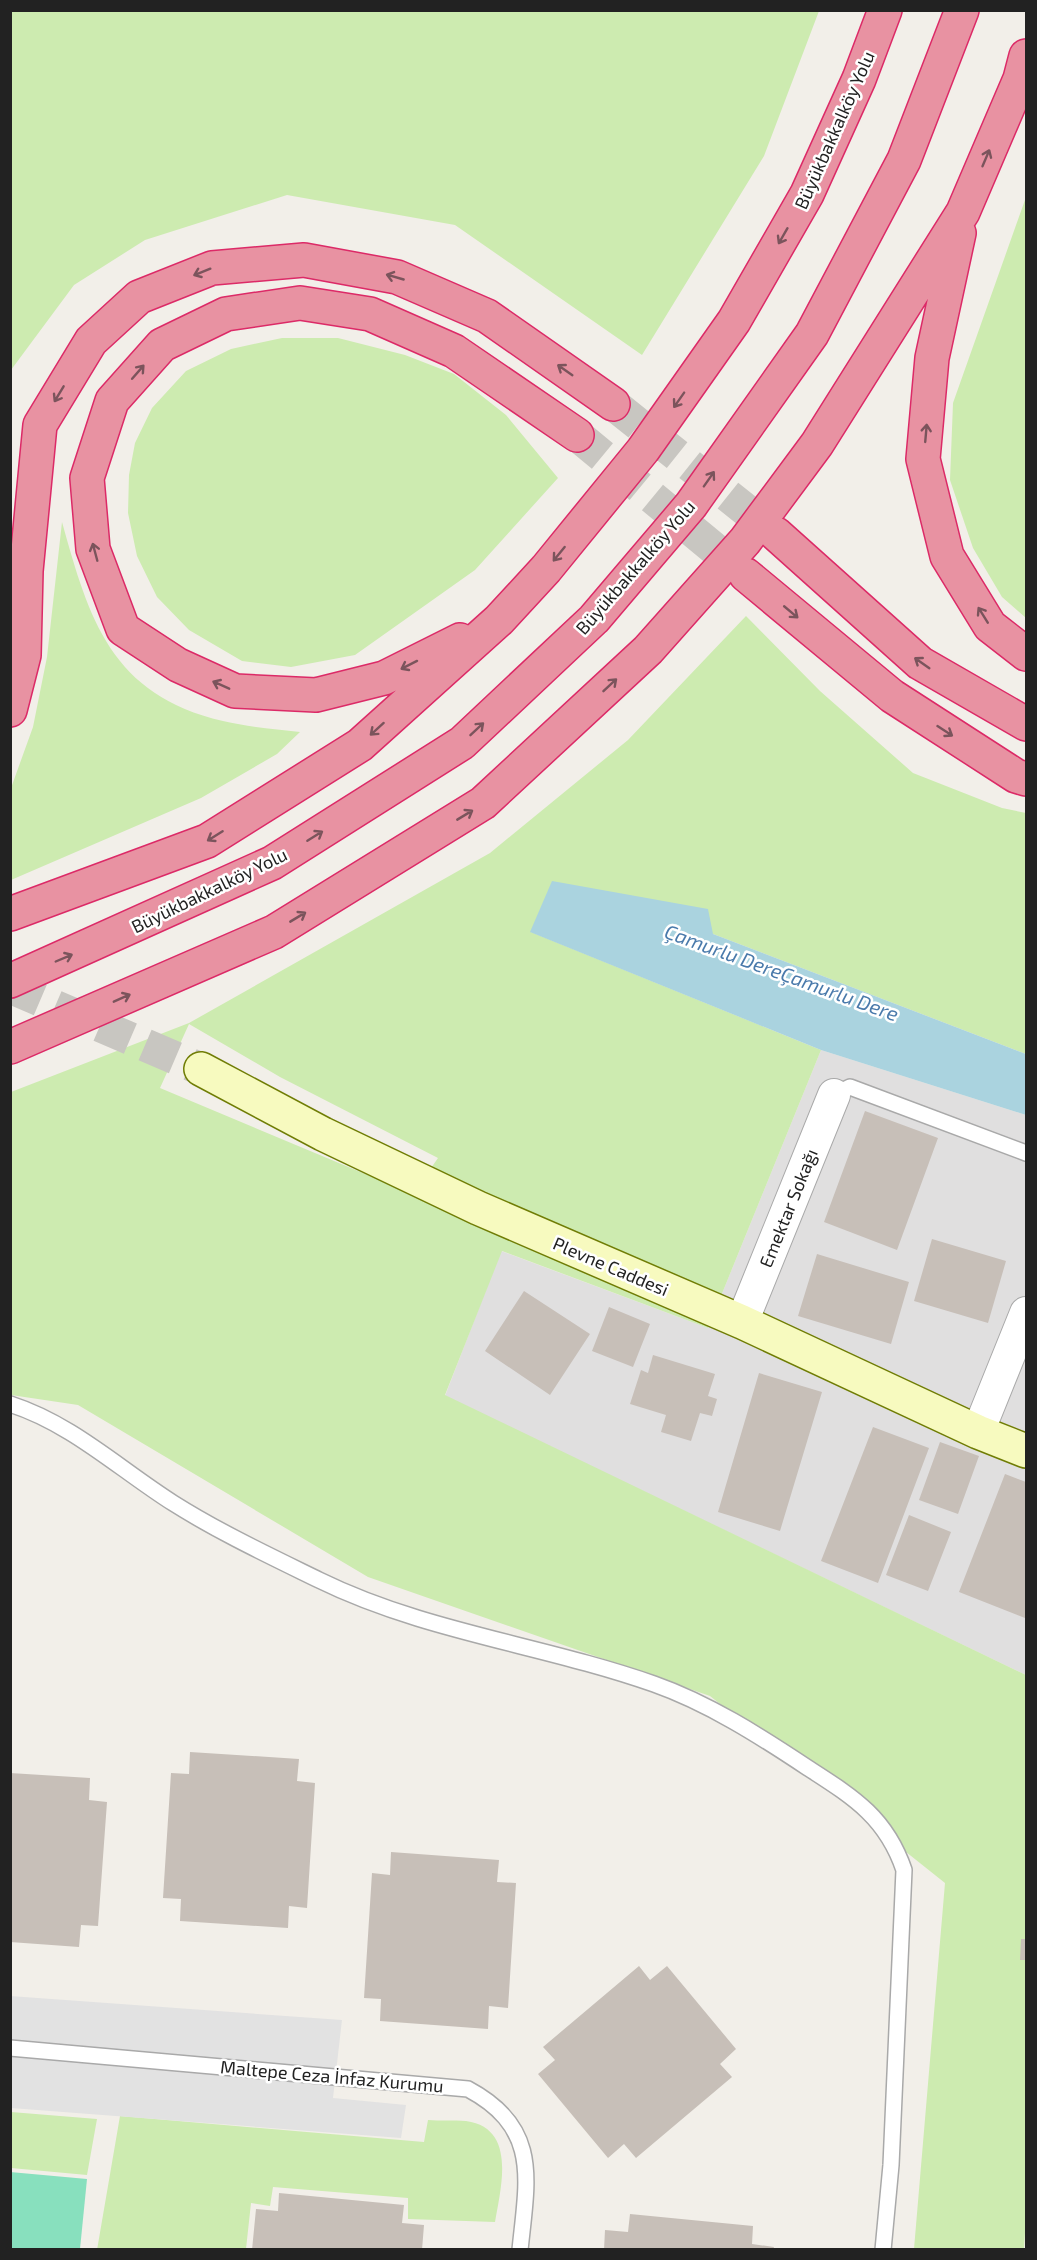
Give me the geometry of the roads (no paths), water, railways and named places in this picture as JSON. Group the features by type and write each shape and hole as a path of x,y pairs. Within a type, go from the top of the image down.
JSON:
{"highway":[{"name":"Büyükbakkalköy Yolu","path":"10,914 207,841 360,745 499,620 546,569 643,450 734,321 807,194 859,79 885,10"},
{"name":"Büyükbakkalköy Yolu","path":"10,981 272,863 462,743 594,619 691,505 812,334 904,160 962,10"},
{"path":"10,1047 274,932 483,803 648,650 745,541 817,444 963,212 1020,79 1026,56"},
{"path":"963,212 932,358 923,459 947,556 990,626 1026,654"},
{"path":"10,710 24,655 26,571 40,425 91,341 140,297 212,268 304,260 397,277 487,316 613,404"},
{"path":"499,620 384,678 316,695 235,691 178,665 123,629 93,549 87,478 112,401 162,345 226,314 300,303 370,314 454,351 577,435"},
{"path":"776,534 920,663 1026,724"},
{"path":"746,575 892,696 1016,776 1026,779"}],"street":[{"name":"Plevne Caddesi","path":"201,1069 323,1134 478,1208 742,1322 978,1432 1026,1451"},
{"name":"Emektar Sokağı","path":"742,1322 834,1095"},
{"path":"978,1432 1026,1313"}],"lane":[{"path":"834,1095 850,1088 1026,1153"},
{"path":"10,1404 41,1414 78,1436 174,1503 321,1581 431,1624 601,1667 656,1685 696,1703 778,1748 847,1793 879,1822 896,1846 904,1870 891,2165 884,2250"},
{"name":"Maltepe Ceza İnfaz Kurumu","path":"10,2048 468,2089 487,2099 504,2116 519,2139 526,2156 527,2181 520,2250"}],"water":[{"name":"Çamurlu DereÇamurlu Dere","path":"552,881 708,909 713,934 1026,1054 1026,1115 821,1050 530,932"}],"tunnel":[{"path":"613,404 776,534"},
{"path":"577,435 746,575"},
{"path":"10,987 201,1069"}]}
